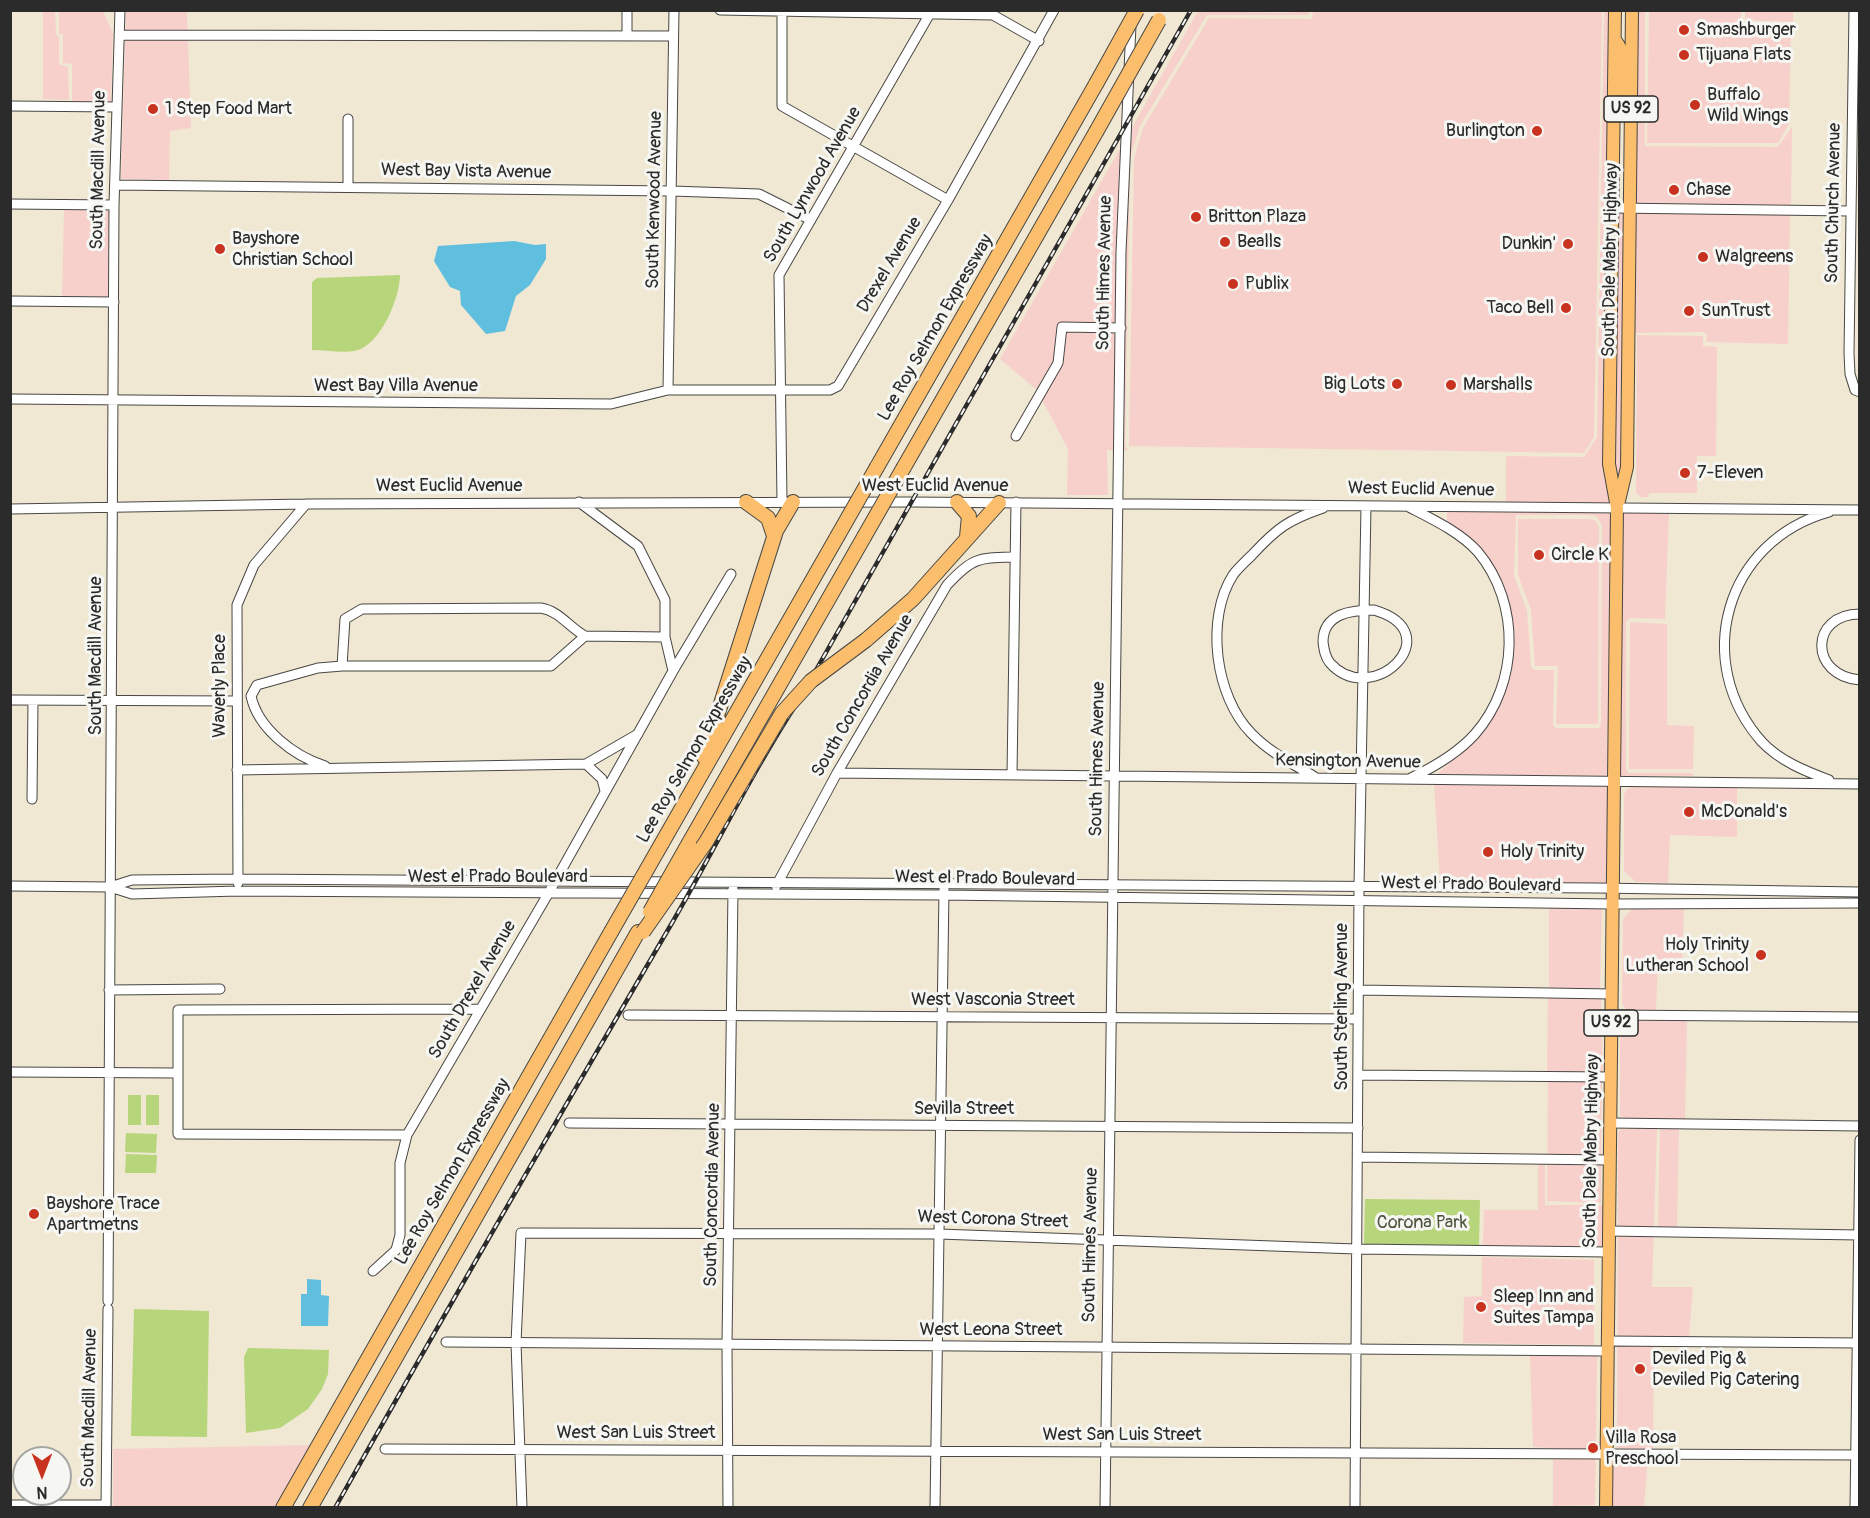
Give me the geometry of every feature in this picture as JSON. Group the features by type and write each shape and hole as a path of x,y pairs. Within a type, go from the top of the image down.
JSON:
{"highway":[{"name":"Lee Roy Selmon Expressway","path":"283,1508 1137,10"},
{"path":"310,1508 1162,15"},
{"path":"746,502 765,514 774,536"},
{"path":"694,788 725,698 774,536 787,502"},
{"path":"957,502 969,516 967,537"},
{"path":"638,935 702,849 782,713 811,681 866,640 913,599 999,503"}],"main road":[{"name":"South Dale Mabry Highway","path":"1605,1508 1617,508 1610,464 1615,10"},
{"name":"South Dale Mabry Highway","path":"1617,508 1627,467 1632,10"},
{"path":"1615,40 1623,55 1623,84 1631,118"}],"street":[{"name":"South Macdill Avenue","path":"106,1506 114,506 114,205 120,10"},
{"path":"627,10 627,36"},
{"name":"South Kenwood Avenue","path":"668,390 674,10"},
{"path":"720,10 931,11 993,15 1039,41"},
{"name":"Drexel Avenue","path":"779,390 820,392 838,386 948,200 1039,41 1054,10"},
{"name":"South Himes Avenue","path":"1105,1508 1121,252 1131,10"},
{"name":"South Church Avenue","path":"1854,10 1856,151 1850,211 1855,272 1850,374 1855,390 1860,392"},
{"name":"South Lynwood Avenue","path":"779,390 779,275 931,11"},
{"path":"782,12 782,106 948,200"},
{"path":"119,35 673,36"},
{"path":"10,106 116,107"},
{"path":"348,119 348,187"},
{"name":"West Bay Vista Avenue","path":"115,185 759,194 811,220"},
{"path":"10,204 114,205"},
{"path":"1613,207 1850,211"},
{"path":"10,301 114,302"},
{"path":"1016,436 1058,363 1062,327 1121,328"},
{"name":"West Bay Villa Avenue","path":"10,399 611,404 668,390 779,390"},
{"path":"779,390 787,502"},
{"path":"579,502 638,546 666,600 666,637 673,671"},
{"name":"West Euclid Avenue","path":"10,509 579,502 1016,502 1860,510"},
{"path":"1012,775 1016,502"},
{"name":"Waverly Place","path":"238,891 237,605 254,565 306,504"},
{"path":"1317,778 1279,756 1250,732 1231,704 1220,669 1217,637 1221,604 1233,574 1279,526 1329,505"},
{"name":"South Sterling Avenue","path":"1355,1508 1359,887 1366,506"},
{"path":"1407,506 1454,532 1476,551 1494,579 1510,631 1504,681 1494,708 1474,735 1435,766 1409,779"},
{"path":"1837,783 1792,765 1763,743 1741,714 1731,689 1723,645 1728,609 1739,584 1765,547 1794,525 1841,510"},
{"name":"South Concordia Avenue","path":"774,895 777,882 837,773 947,585 968,564 981,558 1015,557"},
{"path":"673,671 730,574"},
{"path":"342,666 345,619 362,609 541,608 552,610 569,627 585,636 666,637"},
{"path":"1374,610 1394,618 1404,631 1406,646 1395,668 1382,674 1363,676 1339,670 1329,662 1324,651 1323,634 1332,619 1342,613 1374,610"},
{"path":"1860,614 1842,616 1833,622 1826,630 1821,651 1830,669 1840,675 1860,680"},
{"path":"251,696 257,685 318,669 342,666 551,666 585,636"},
{"name":"South Drexel Avenue","path":"373,1271 396,1250 400,1235 400,1163 406,1135 548,894 673,671"},
{"path":"10,700 112,701 251,696"},
{"path":"251,696 263,721 278,739 309,761 334,769"},
{"path":"32,799 33,700"},
{"path":"237,770 586,764 640,732"},
{"path":"586,764 602,779 605,791"},
{"name":"Kensington Avenue","path":"837,773 1860,784"},
{"name":"West el Prado Boulevard","path":"110,887 132,880 237,879 395,882 777,882 1613,888 1860,892"},
{"path":"395,882 395,893"},
{"name":"South Concordia Avenue","path":"728,1508 727,1344 733,883"},
{"path":"935,1508 944,884"},
{"name":"West el Prado Boulevard","path":"10,886 110,887 132,894 238,891 944,895 1455,900 1613,904 1860,903"},
{"path":"1231,886 1231,898"},
{"path":"1455,887 1455,900"},
{"path":"109,990 220,989"},
{"path":"1359,990 1611,994"},
{"path":"406,1135 178,1134 178,1010 480,1008"},
{"name":"West Vasconia Street","path":"628,1016 1358,1019"},
{"path":"1611,1016 1860,1017"},
{"path":"10,1072 178,1073"},
{"path":"1358,1075 1610,1077"},
{"name":"Sevilla Street","path":"569,1123 1358,1128"},
{"path":"1610,1123 1860,1126"},
{"path":"1856,1508 1860,1140"},
{"path":"1358,1157 1609,1160"},
{"path":"1609,1231 1859,1235"},
{"name":"West Corona Street","path":"516,1343 521,1233 939,1234 1356,1249 1608,1252"},
{"name":"West Leona Street","path":"446,1342 1355,1349 1858,1343"},
{"path":"516,1343 522,1508"},
{"name":"West San Luis Street","path":"385,1449 1858,1455"},
{"path":"10,1505 106,1506"}],"shaded area":[{"path":"1313,10 1602,11 1594,437 1584,453 1129,446 1134,158 1143,128 1209,18 1312,19"},
{"path":"43,11 55,11 56,34 59,38 59,64 68,67 69,100 43,99"},
{"path":"59,11 103,11 113,33 111,102 72,101 72,64 63,63 63,34 59,34"},
{"path":"126,11 187,11 191,128 170,131 169,180 121,179"},
{"path":"1198,11 1284,13 1309,11 1309,15 1207,15 1140,126 1130,158 1125,446 1128,450 1124,450 1125,252 1130,131"},
{"path":"1604,11 1611,11 1612,503 1506,502 1506,456 1584,457 1597,437"},
{"path":"1637,11 1645,11 1645,146 1778,147 1792,127 1791,205 1634,203"},
{"path":"1649,11 1741,11 1741,24 1791,25 1789,124 1778,143 1647,143"},
{"path":"1745,11 1793,11 1793,22 1745,20"},
{"path":"1121,147 1117,323 1061,322 1057,326 1054,361 1037,390 1000,359"},
{"path":"64,209 110,210 110,297 62,296"},
{"path":"1617,212 1626,213 1623,466 1618,487 1614,463"},
{"path":"1634,213 1790,215 1788,344 1706,342 1707,335 1703,332 1634,333"},
{"path":"1065,332 1117,333 1115,450 1107,450 1108,495 1067,495 1068,449 1042,400"},
{"path":"1637,335 1703,336 1703,346 1717,347 1716,456 1697,456 1697,493 1649,493 1648,497 1641,497 1636,493"},
{"path":"1447,511 1613,513 1611,776 1437,774 1478,738 1498,710 1508,681 1515,632 1498,577 1447,522","holes":["1516,515 1596,516 1602,525 1601,724 1599,728 1556,728 1553,725 1554,670 1535,670 1531,667 1527,611 1514,575"]},
{"path":"1622,513 1669,513 1665,619 1630,618 1626,622 1626,770 1629,773 1693,773 1693,776 1619,776"},
{"path":"1518,519 1590,519 1595,520 1599,527 1598,724 1556,724 1558,666 1535,666 1531,610 1518,575"},
{"path":"1630,622 1667,624 1667,725 1694,726 1693,769 1629,769"},
{"path":"1434,784 1611,785 1609,883 1440,882"},
{"path":"1635,785 1737,786 1737,837 1670,835 1668,883 1636,882 1624,871 1624,795 1626,790"},
{"path":"1549,907 1602,907 1600,990 1549,989"},
{"path":"1633,908 1684,908 1682,963 1658,961 1656,1012 1628,1011 1622,1004 1623,919"},
{"path":"1548,997 1601,999 1603,1073 1547,1072"},
{"path":"1635,1018 1687,1021 1685,1119 1627,1119 1620,1116 1620,1028 1622,1021"},
{"path":"1548,1080 1602,1082 1601,1203 1547,1201"},
{"path":"1657,1128 1652,1287 1693,1287 1689,1339 1654,1339 1653,1449 1617,1448 1618,1134 1620,1129"},
{"path":"1660,1128 1679,1128 1677,1228 1658,1227"},
{"path":"1538,1164 1545,1164 1545,1205 1604,1205 1604,1247 1483,1246 1484,1210 1538,1210"},
{"path":"1482,1257 1594,1260 1594,1345 1463,1343 1464,1297 1482,1296"},
{"path":"1530,1356 1597,1356 1595,1505 1553,1506 1553,1448 1533,1447"},
{"path":"311,1445 275,1507 113,1507 113,1449"},
{"path":"1610,1458 1648,1458 1644,1507 1610,1508"}],"green space":[{"path":"400,275 396,296 387,320 372,341 354,351 312,350 312,282 317,278"},
{"path":"128,1095 141,1095 141,1125 128,1125"},
{"path":"146,1095 159,1095 159,1125 146,1125"},
{"path":"126,1133 157,1134 156,1153 125,1152"},
{"path":"126,1154 157,1155 156,1173 125,1173"},
{"name":"Corona Park","path":"1365,1199 1480,1200 1479,1246 1364,1244"},
{"path":"134,1309 209,1311 207,1437 131,1436"},
{"path":"248,1348 329,1350 328,1374 322,1389 308,1409 280,1428 246,1433 244,1357"}],"water":[{"path":"514,241 535,245 546,244 546,259 530,285 516,296 505,331 486,334 461,305 460,291 450,287 434,261 438,246"},
{"path":"307,1279 321,1280 321,1295 329,1296 328,1326 301,1326 301,1294 307,1294"}],"railway":[{"path":"335,1508 672,923 1191,10"}],"place":[{"name":"Smashburger","path":"1684,30"},
{"name":"Tijuana Flats","path":"1684,55"},
{"name":"Buffalo Wild Wings","path":"1695,105"},
{"name":"1 Step Food Mart","path":"153,109"},
{"name":"Burlington","path":"1537,131"},
{"name":"Chase","path":"1674,190"},
{"name":"Britton Plaza","path":"1196,217"},
{"name":"Bealls","path":"1225,242"},
{"name":"Dunkin'","path":"1568,244"},
{"name":"Bayshore Christian School","path":"220,249"},
{"name":"Walgreens","path":"1703,257"},
{"name":"Publix","path":"1233,284"},
{"name":"Taco Bell","path":"1566,308"},
{"name":"SunTrust","path":"1689,311"},
{"name":"Big Lots","path":"1397,384"},
{"name":"Marshalls","path":"1451,385"},
{"name":"7-Eleven","path":"1685,473"},
{"name":"Circle K","path":"1539,555"},
{"name":"McDonald's","path":"1689,812"},
{"name":"Holy Trinity","path":"1488,852"},
{"name":"Holy Trinity Lutheran School","path":"1761,955"},
{"name":"Bayshore Trace Apartmetns","path":"34,1214"},
{"name":"Sleep Inn and Suites Tampa","path":"1481,1307"},
{"name":"Deviled Pig & Deviled Pig Catering","path":"1640,1369"},
{"name":"Villa Rosa Preschool","path":"1593,1448"}]}
